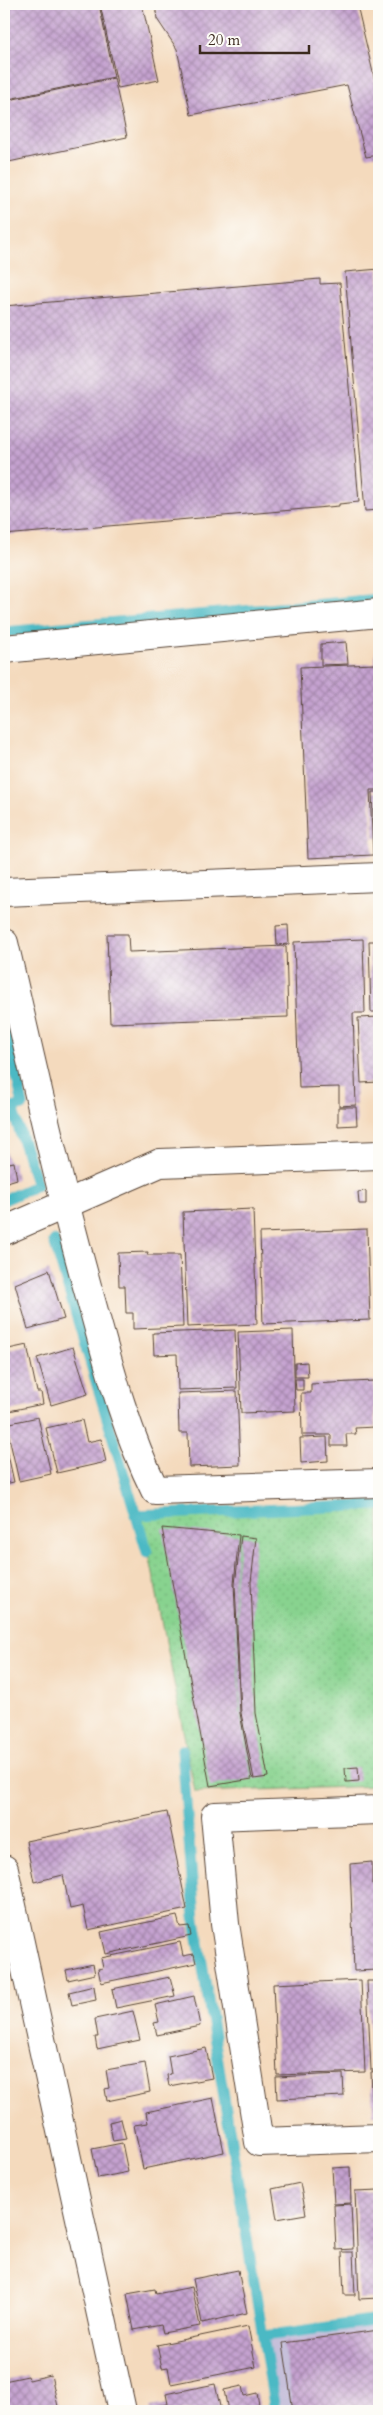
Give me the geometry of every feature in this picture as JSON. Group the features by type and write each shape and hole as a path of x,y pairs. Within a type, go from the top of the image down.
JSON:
{"street":[{"path":"4,649 379,613"},
{"path":"4,892 379,877"},
{"path":"4,943 64,1206 110,1369 143,1466 155,1490 379,1483"},
{"path":"4,1231 160,1164 379,1155"},
{"path":"379,1810 215,1816 224,1924 259,2142 379,2138"},
{"path":"4,1869 15,1976 122,2411"}],"shaded area":[{"path":"379,2325 379,2411 279,2411 268,2340"}],"green space":[{"path":"379,1509 379,1786 195,1792 142,1517"}],"building":[{"path":"4,4 99,4 114,77 4,100"},
{"path":"100,4 142,4 159,80 118,88"},
{"path":"155,4 328,4 329,9 357,5 379,98 379,155 366,157 347,85 191,115 177,49 157,19"},
{"path":"114,78 127,137 4,163 4,101"},
{"path":"379,269 379,510 365,511 345,272"},
{"path":"320,279 320,284 340,283 359,502 339,504 339,506 4,535 4,306"},
{"path":"346,642 348,664 321,665 321,644"},
{"path":"379,651 379,790 370,790 373,855 308,858 300,667 375,664 375,652"},
{"path":"372,792 379,792 379,838 374,838"},
{"path":"288,925 289,944 277,945 276,926"},
{"path":"107,934 128,934 129,952 286,946 288,1017 110,1023"},
{"path":"363,939 365,1013 353,1013 356,1105 339,1106 339,1087 299,1088 294,942"},
{"path":"369,941 379,941 379,1012 371,1012"},
{"path":"379,1017 379,1082 361,1083 358,1018"},
{"path":"338,1107 356,1107 357,1125 338,1126"},
{"path":"4,1146 9,1163 14,1162 17,1179 4,1183"},
{"path":"366,1191 366,1204 359,1204 358,1192"},
{"path":"253,1209 257,1324 187,1327 183,1212"},
{"path":"367,1229 370,1320 263,1324 260,1233"},
{"path":"148,1252 147,1255 180,1255 183,1327 133,1329 133,1313 126,1313 125,1286 119,1286 118,1253"},
{"path":"49,1270 64,1319 28,1329 15,1284"},
{"path":"375,1285 379,1285 379,1320 376,1320"},
{"path":"235,1330 237,1388 178,1390 177,1354 154,1355 153,1333"},
{"path":"293,1330 295,1411 241,1413 238,1332"},
{"path":"27,1345 37,1392 41,1392 43,1404 4,1412 4,1389 8,1388 4,1371 4,1350"},
{"path":"73,1347 88,1394 51,1405 37,1358"},
{"path":"307,1362 308,1377 295,1377 295,1363"},
{"path":"295,1379 303,1379 303,1390 296,1390"},
{"path":"374,1381 375,1427 355,1428 356,1434 346,1434 347,1446 331,1446 331,1435 302,1435 301,1393 311,1393 311,1384"},
{"path":"237,1391 240,1465 189,1467 188,1433 179,1433 178,1393"},
{"path":"38,1417 51,1474 19,1481 6,1424"},
{"path":"82,1420 87,1442 101,1439 106,1462 57,1473 46,1428"},
{"path":"327,1437 328,1461 301,1463 300,1438"},
{"path":"4,1442 14,1482 4,1484"},
{"path":"162,1528 239,1535 234,1583 240,1713 252,1779 210,1786"},
{"path":"241,1536 256,1538 251,1582 256,1713 268,1777 254,1779 241,1713 235,1584"},
{"path":"358,1767 359,1781 346,1782 345,1768"},
{"path":"167,1812 187,1909 88,1930 83,1906 70,1909 63,1875 34,1882 26,1841"},
{"path":"372,1862 372,1884 379,1884 379,1970 354,1971 350,1864"},
{"path":"177,1916 180,1927 189,1926 191,1936 106,1954 101,1932"},
{"path":"180,1942 183,1956 194,1954 196,1963 101,1983 98,1969 103,1968 101,1958"},
{"path":"93,1964 95,1974 68,1980 66,1970"},
{"path":"170,1977 175,1996 116,2008 112,1989"},
{"path":"361,1980 365,2072 277,2075 273,1984"},
{"path":"367,1981 379,1981 379,2070 371,2070"},
{"path":"94,1986 96,2000 72,2005 69,1992"},
{"path":"194,1996 200,2026 157,2035 154,2023 159,2022 155,2005"},
{"path":"133,2011 140,2040 97,2049 95,2037 98,2037 95,2019"},
{"path":"206,2048 212,2078 169,2086 167,2075 171,2074 168,2056"},
{"path":"145,2063 150,2092 107,2101 105,2089 109,2088 106,2070"},
{"path":"379,2071 379,2114 373,2115 371,2072"},
{"path":"343,2074 344,2096 277,2099 276,2077"},
{"path":"213,2098 224,2152 143,2169 134,2125 148,2123 146,2112"},
{"path":"121,2119 126,2139 113,2141 109,2122"},
{"path":"122,2143 128,2172 98,2178 92,2149"},
{"path":"350,2167 351,2203 334,2204 332,2168"},
{"path":"300,2183 306,2214 277,2219 272,2189"},
{"path":"379,2190 379,2298 359,2299 355,2191"},
{"path":"351,2204 353,2249 336,2250 334,2205"},
{"path":"342,2252 353,2252 355,2295 344,2295"},
{"path":"238,2270 247,2313 202,2323 193,2279"},
{"path":"192,2287 200,2326 163,2333 161,2325 134,2330 127,2294 155,2289 156,2294"},
{"path":"248,2326 256,2367 171,2384 168,2367 162,2368 157,2345"},
{"path":"379,2330 379,2411 293,2411 283,2343"},
{"path":"51,2375 59,2411 4,2411 4,2381 28,2376 29,2380"},
{"path":"215,2384 221,2411 151,2411 150,2407 168,2404 166,2394"},
{"path":"242,2386 244,2396 257,2393 260,2411 228,2411 224,2390"}],"waterway":[{"path":"4,632 379,599"},
{"path":"4,1018 23,1105 12,1108 37,1185 4,1200"},
{"path":"54,1241 147,1552"},
{"path":"135,1515 379,1505"},
{"path":"182,1750 195,1919 275,2411"},
{"path":"264,2336 379,2320"}]}
